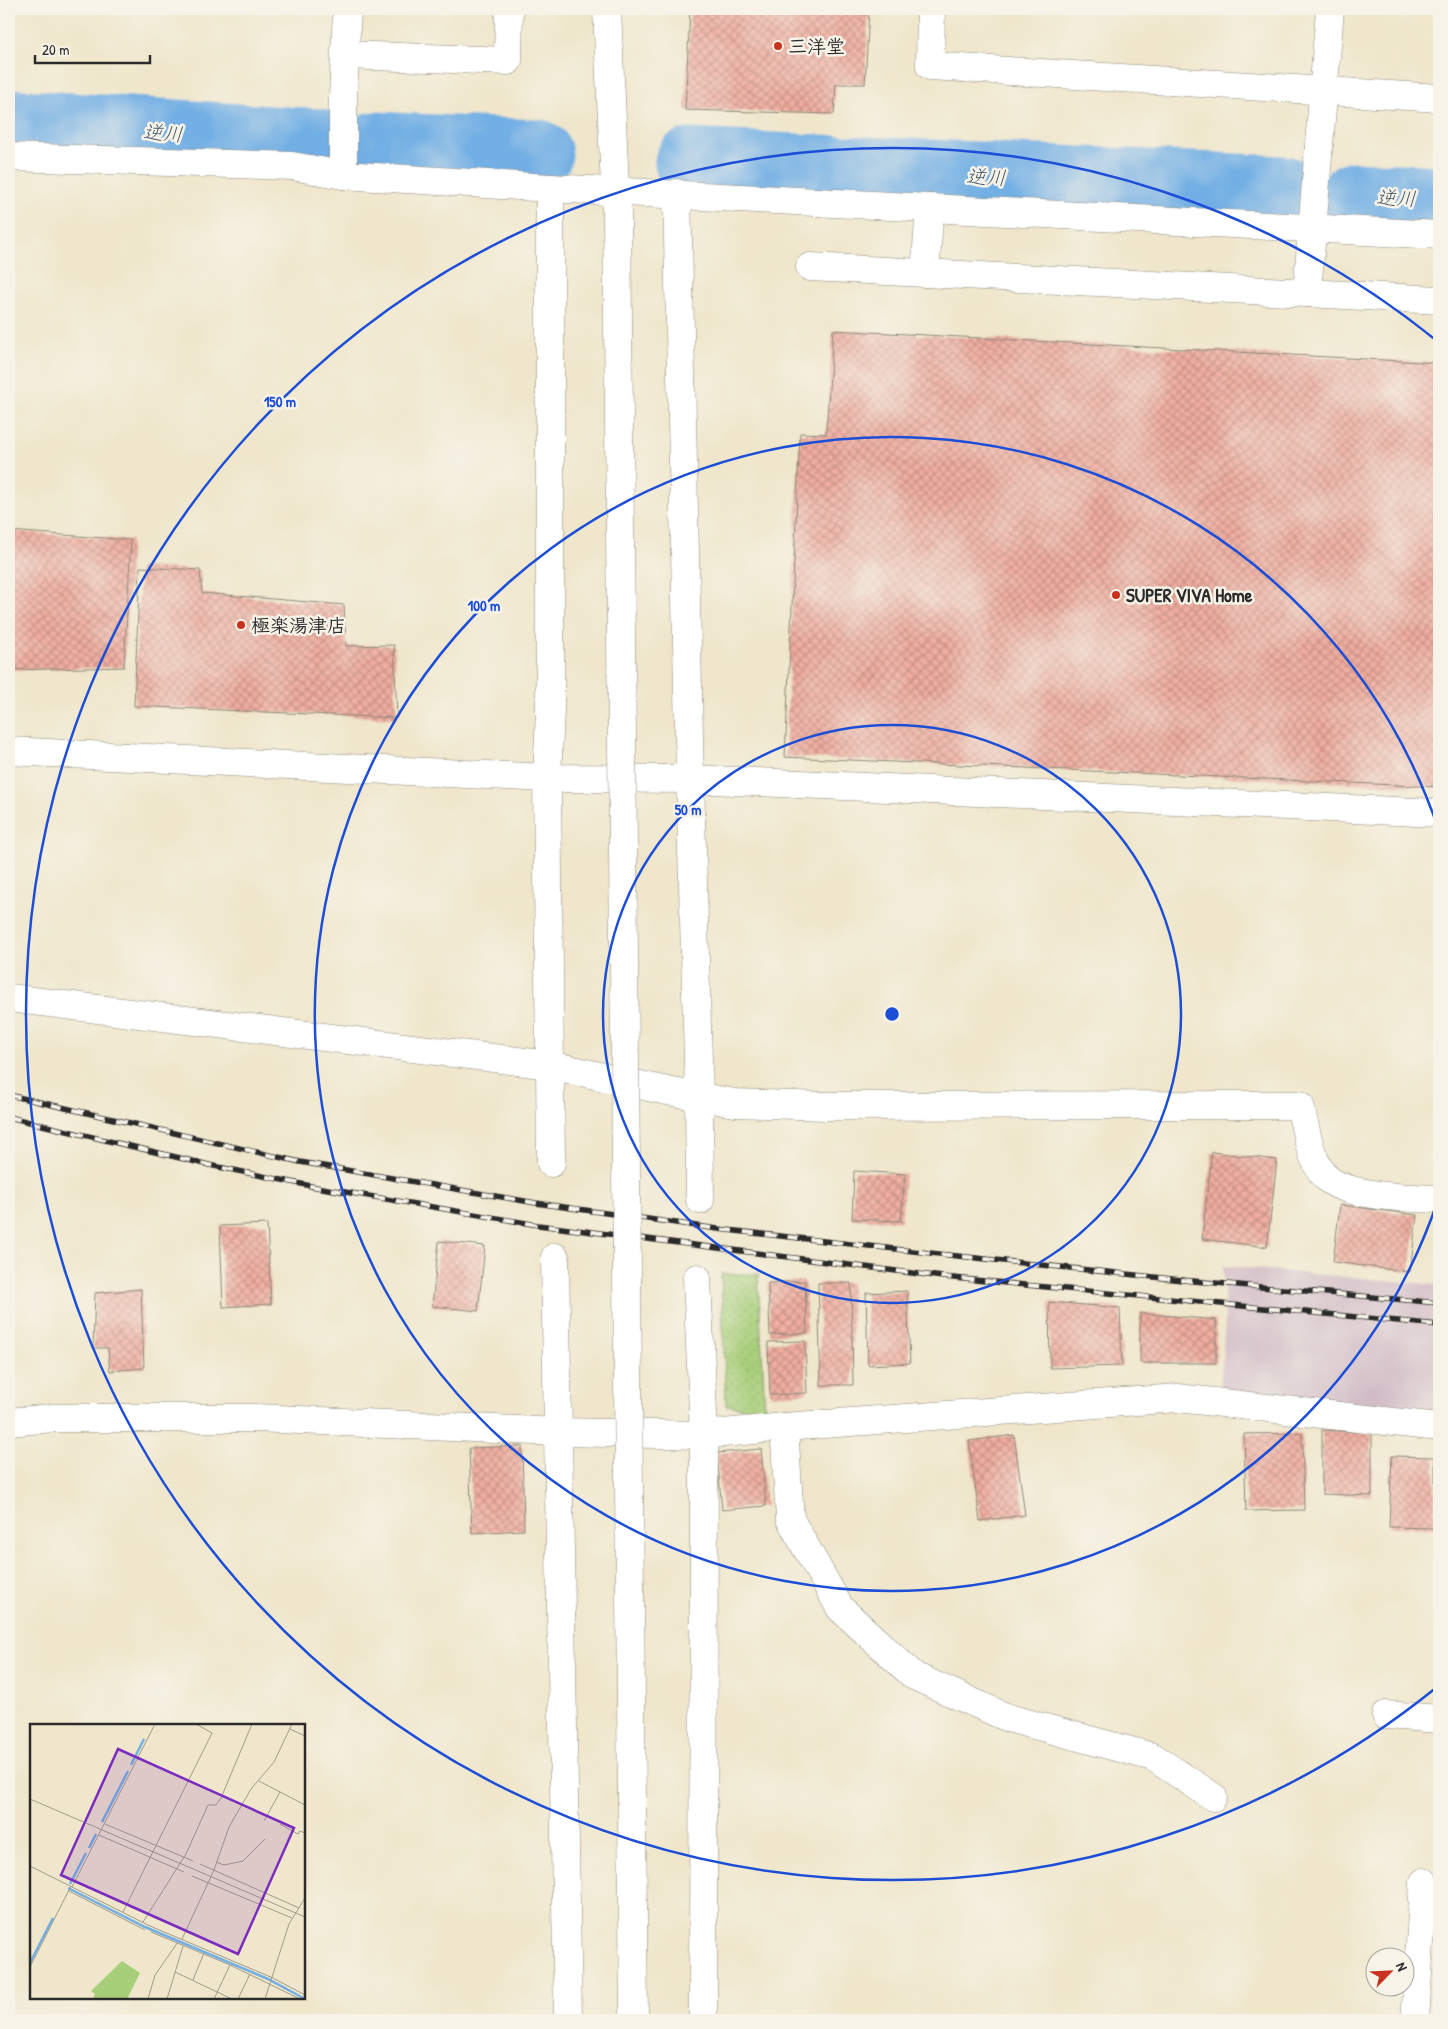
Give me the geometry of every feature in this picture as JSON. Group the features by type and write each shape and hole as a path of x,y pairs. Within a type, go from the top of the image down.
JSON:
{"street":[{"path":"343,175 342,138 347,9"},
{"path":"346,56 508,60 509,9"},
{"path":"607,9 616,201 634,2020"},
{"path":"931,9 930,66 1439,98"},
{"path":"1306,293 1330,9"},
{"path":"9,157 292,166 343,175 550,188 616,201 678,193 1439,235"},
{"path":"550,188 550,710 547,778 552,1163"},
{"path":"678,193 700,1200"},
{"path":"925,273 930,208"},
{"path":"810,268 1439,300"},
{"path":"9,752 547,778 690,779 1439,813"},
{"path":"9,998 550,1065 666,1091 735,1103 826,1106 1300,1105 1311,1149 1318,1164 1329,1179 1359,1192 1439,1199"},
{"path":"555,1257 568,2020"},
{"path":"697,1278 704,1435 703,2020"},
{"path":"9,1422 53,1418 256,1418 559,1432 704,1435 784,1427 1178,1398 1439,1427"},
{"path":"784,1427 790,1519 840,1608 914,1676 1008,1718 1153,1757 1213,1796"},
{"path":"1386,1715 1439,1719"},
{"path":"1415,2020 1424,1882"}],"shaded area":[{"path":"1223,1266 1439,1285 1439,1415 1220,1392 1225,1321"}],"green space":[{"path":"721,1274 758,1274 765,1411 726,1405"}],"building":[{"name":"三洋堂","path":"690,9 869,9 865,84 836,84 834,114 685,110"},
{"name":"SUPER VIVA Home","path":"833,330 1439,363 1439,787 785,757 800,433 826,434"},
{"path":"9,531 131,540 124,667 9,670"},
{"name":"極楽湯津店","path":"140,567 200,570 202,593 344,605 346,646 394,645 397,718 134,706"},
{"path":"1212,1152 1277,1160 1267,1247 1202,1239"},
{"path":"854,1171 905,1174 901,1221 852,1219"},
{"path":"1340,1205 1417,1215 1410,1272 1333,1262"},
{"path":"267,1224 271,1304 223,1307 220,1226"},
{"path":"439,1241 485,1246 478,1311 432,1306"},
{"path":"805,1281 807,1333 770,1335 768,1283"},
{"path":"818,1283 851,1283 853,1385 821,1385"},
{"path":"141,1289 144,1368 110,1371 108,1348 93,1348 95,1293"},
{"path":"907,1291 910,1363 868,1365 866,1293"},
{"path":"1049,1302 1120,1308 1122,1366 1050,1368"},
{"path":"1140,1313 1216,1320 1216,1363 1140,1363"},
{"path":"805,1341 807,1393 770,1395 768,1342"},
{"path":"1322,1430 1372,1433 1372,1496 1322,1494"},
{"path":"1302,1433 1304,1510 1246,1511 1244,1434"},
{"path":"1014,1435 1025,1515 980,1521 969,1441"},
{"path":"522,1446 524,1530 472,1533 469,1448"},
{"path":"761,1449 766,1506 722,1510 717,1453"},
{"path":"1392,1456 1435,1457 1435,1528 1389,1527"}],"waterway":[{"name":"逆川","path":"9,123 317,143"},
{"name":"逆川","path":"375,146 538,154"},
{"name":"逆川","path":"689,163 1283,190"},
{"name":"逆川","path":"1353,196 1439,200"}],"railway":[{"path":"9,1095 300,1162 536,1203 718,1229 948,1255 1182,1280 1439,1303"},
{"path":"9,1117 209,1165 316,1187 538,1225 943,1277 1439,1325"}],"place":[{"name":"三洋堂","path":"778,46"},
{"name":"SUPER VIVA Home","path":"1116,595"},
{"name":"極楽湯津店","path":"241,625"}]}
